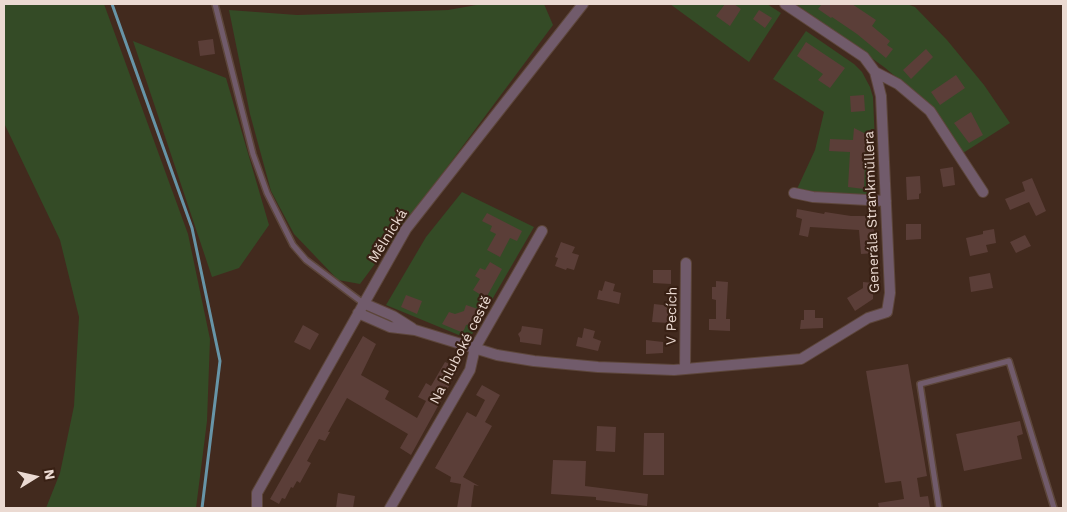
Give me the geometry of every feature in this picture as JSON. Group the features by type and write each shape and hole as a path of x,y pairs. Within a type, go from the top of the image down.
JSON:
{"street":[{"name":"Mělnická","path":"257,508 257,493 406,229 583,4"},
{"name":"Generála Strankmüllera","path":"358,313 390,327 415,330 496,355 534,362 598,367 684,369 801,359 868,318 887,312 890,293 881,96 875,72 864,57 785,4"},
{"name":"Generála Strankmüllera","path":"875,72 898,84 930,112 983,192"},
{"path":"794,193 813,197 886,201"},
{"name":"Na hluboké cestě","path":"390,508 470,370 476,348 542,231"},
{"name":"V Pecích","path":"684,369 686,263"},
{"name":"Generála Strankmüllera","path":"363,303 393,316 415,330"}],"lane":[{"path":"215,4 253,154 267,193 293,245 306,260 363,303"},
{"path":"939,508 920,384 1010,361 1054,508"}],"green space":[{"path":"4,4 104,4 188,234 210,339 207,421 196,508 46,508 60,473 74,406 79,317 60,240 4,123"},
{"path":"482,4 544,4 553,25 360,284 338,280 294,234 271,191 250,114 229,10 297,15 448,10"},
{"path":"670,4 767,4 781,13 749,62"},
{"path":"796,4 907,4 915,7 947,40 984,85 1010,123 963,153 937,114 925,101 884,67"},
{"path":"806,31 854,64 862,72 870,87 873,97 877,189 875,195 870,197 815,193 797,189 815,150 824,112 773,79"},
{"path":"133,41 226,78 269,225 239,268 212,277"},
{"path":"462,192 534,227 471,336 466,338 386,305 426,237"}],"building":[{"path":"725,4 734,4 741,9 730,26 716,16"},
{"path":"822,4 852,4 876,20 872,26 890,41 887,45 893,49 886,58 857,34 818,9"},
{"path":"759,10 772,18 765,28 753,19"},
{"path":"213,39 215,54 200,56 198,41"},
{"path":"806,42 845,68 830,88 818,80 823,74 797,56"},
{"path":"926,49 933,57 911,79 903,70"},
{"path":"956,75 965,88 940,105 931,92"},
{"path":"864,95 865,111 851,112 850,96"},
{"path":"971,112 983,135 969,143 954,123"},
{"path":"854,128 866,134 864,189 848,187 850,152 829,151 830,139 853,140"},
{"path":"953,167 955,185 943,187 940,169"},
{"path":"920,176 921,193 919,194 919,199 907,200 906,177"},
{"path":"1032,178 1046,211 1036,216 1029,202 1010,210 1005,199 1025,191 1022,182"},
{"path":"797,209 824,214 825,212 851,216 870,216 869,229 874,228 875,253 861,254 859,230 810,227 808,237 799,235 802,219 796,217"},
{"path":"487,213 522,231 517,241 510,238 500,257 487,250 496,234 490,231 492,226 482,221"},
{"path":"906,224 921,224 921,239 906,240"},
{"path":"994,229 996,243 986,245 988,252 970,256 966,238"},
{"path":"1025,235 1031,246 1016,253 1010,242"},
{"path":"561,242 575,247 572,253 579,255 574,270 567,268 566,270 555,266 558,258 555,257"},
{"path":"490,262 502,269 486,298 473,290 480,279 475,276 480,268 485,270"},
{"path":"653,270 671,270 671,284 653,283"},
{"path":"990,273 993,288 971,292 969,277"},
{"path":"605,281 615,284 613,291 621,293 619,304 597,299 599,290 602,291"},
{"path":"716,281 728,282 726,319 730,319 730,331 709,330 709,319 716,319 716,300 712,299 712,287 716,287"},
{"path":"863,282 873,283 873,299 855,311 847,298 863,288"},
{"path":"406,295 422,301 417,314 401,307"},
{"path":"654,304 671,306 669,323 652,322"},
{"path":"466,305 478,309 470,324 466,325 464,330 461,332 442,324 449,312 455,314 464,311"},
{"path":"804,310 815,310 815,318 823,318 823,328 800,329 801,320 804,320"},
{"path":"303,325 319,334 310,350 294,342"},
{"path":"522,326 543,329 541,345 520,342 518,334"},
{"path":"584,328 595,331 593,338 601,341 598,351 576,346 578,337 582,338"},
{"path":"363,336 376,344 361,375 389,391 385,399 417,418 426,401 418,397 426,383 431,386 445,362 459,368 411,455 400,448 408,434 347,398 325,441 319,439 307,461 311,463 300,483 297,481 293,488 291,487 285,499 282,498 279,504 270,499"},
{"path":"646,340 663,342 663,353 646,354"},
{"path":"908,364 927,476 917,478 920,497 928,496 930,508 879,508 878,503 904,499 901,481 885,483 866,371"},
{"path":"482,385 500,395 485,422 492,426 463,477 479,486 474,485 471,508 457,508 461,484 450,482 451,477 435,468 467,412 476,417 485,400 476,395"},
{"path":"1020,421 1023,434 1017,436 1022,459 964,471 956,434"},
{"path":"597,426 616,427 615,452 596,451"},
{"path":"644,433 664,433 664,475 643,475"},
{"path":"553,460 586,461 585,486 648,494 647,506 596,500 596,497 551,494"},
{"path":"338,493 355,496 353,508 336,508"}],"waterway":[{"path":"112,4 192,228 220,361 202,508"}]}
